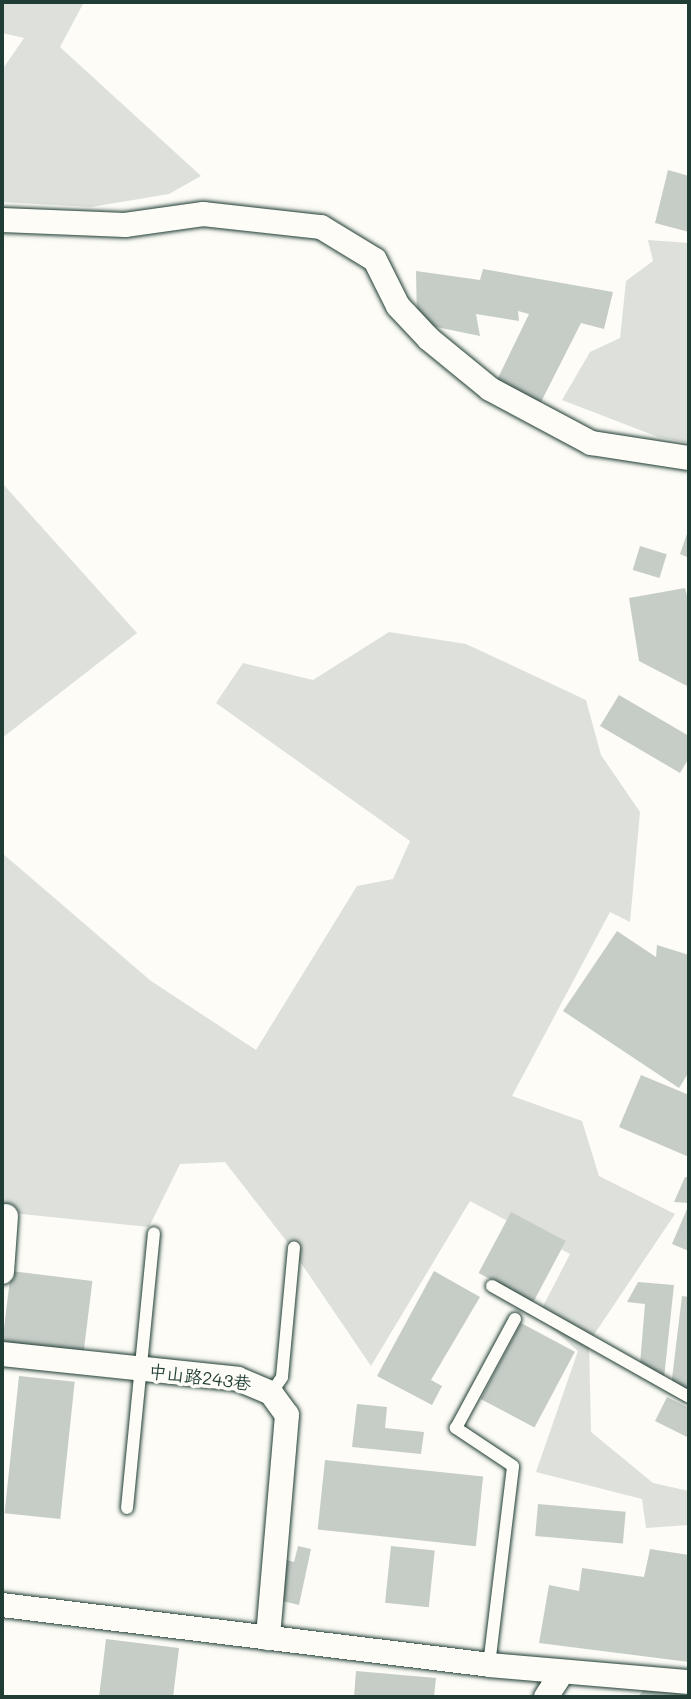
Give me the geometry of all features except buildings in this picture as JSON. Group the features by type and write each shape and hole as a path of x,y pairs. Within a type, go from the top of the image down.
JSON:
{"street":[{"path":"2,220 125,225 203,214 321,227 375,260 398,306 429,339 490,389 591,443 689,458"},
{"path":"2,1272 6,1216"},
{"name":"中山路243巷","path":"2,1354 250,1381 271,1393 287,1415 268,1638"},
{"path":"2,1605 489,1665 689,1682"},
{"path":"546,1697 562,1672"}],"lane":[{"path":"127,1508 154,1233"},
{"path":"271,1393 282,1377 294,1248"},
{"path":"492,1286 689,1397"},
{"path":"489,1665 513,1466 456,1428 515,1319"}],"shaded area":[{"path":"2,2 84,2 60,47 201,176 169,194 91,207 2,202 2,70 24,38 2,33"},
{"path":"648,240 689,243 689,443 658,437 562,400 590,352 620,338 626,281 653,261"},
{"path":"2,483 137,633 2,738"},
{"path":"389,632 466,644 586,700 601,755 640,812 630,922 610,912 512,1096 582,1121 599,1176 675,1214 589,1342 591,1432 653,1483 689,1491 689,1525 646,1528 642,1499 536,1472 578,1351 538,1316 570,1254 470,1201 371,1366 284,1238 225,1162 180,1164 149,1227 2,1212 2,853 151,981 256,1050 357,886 393,879 410,841 216,703 243,663 313,680"}]}
